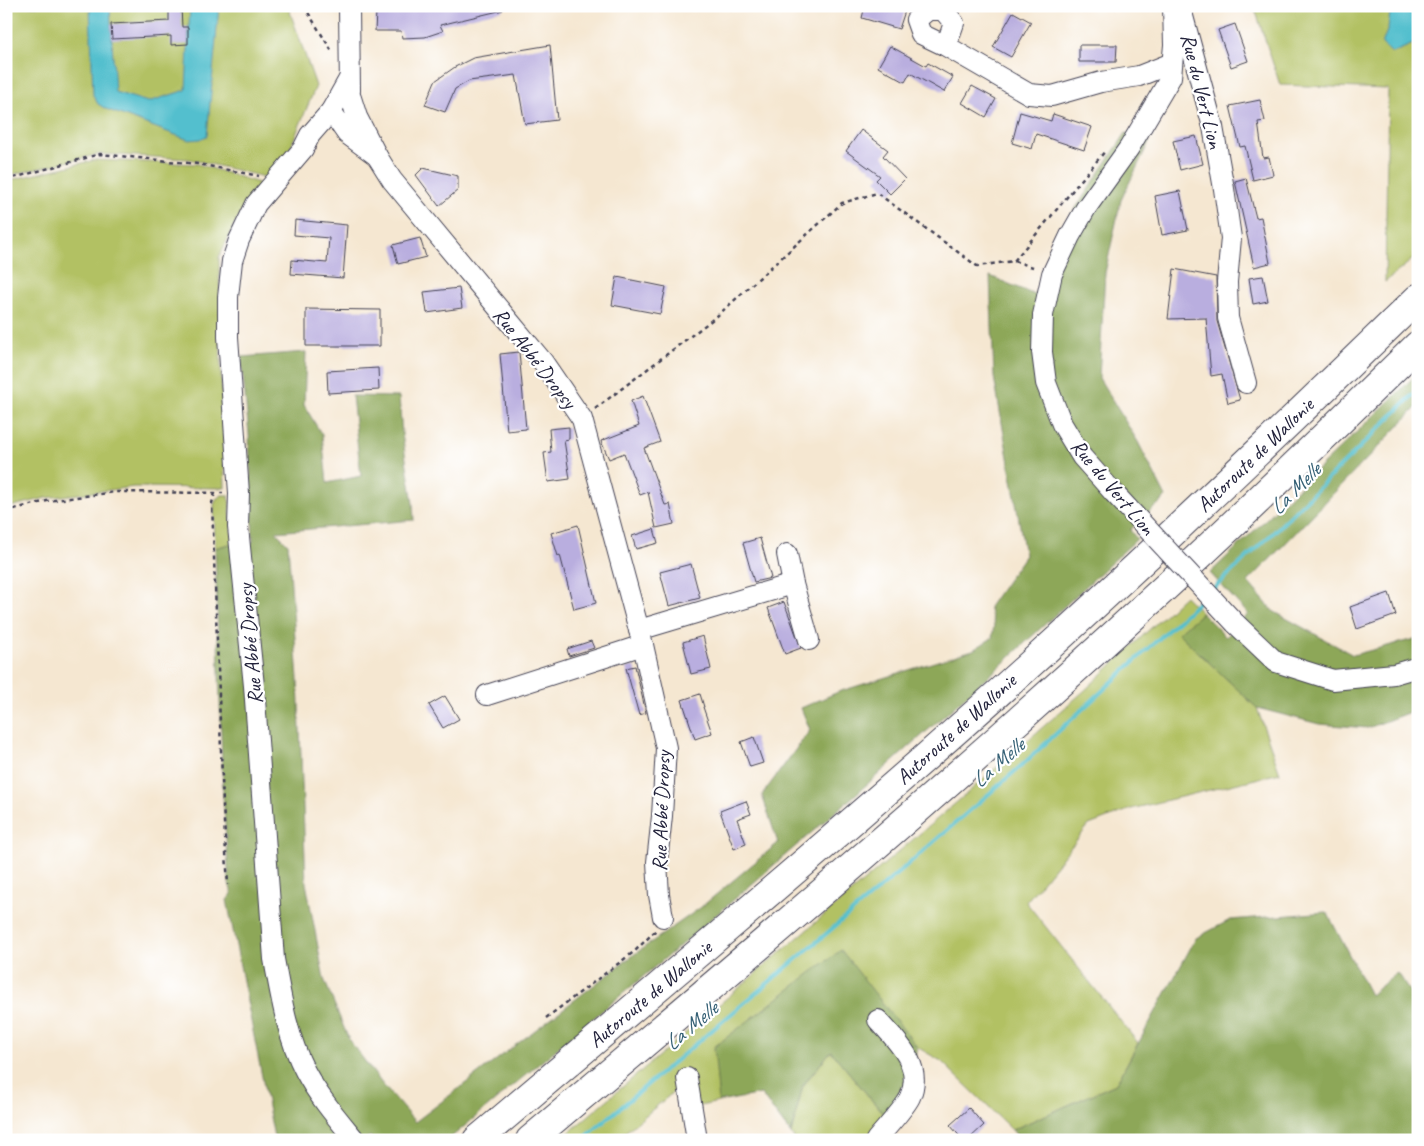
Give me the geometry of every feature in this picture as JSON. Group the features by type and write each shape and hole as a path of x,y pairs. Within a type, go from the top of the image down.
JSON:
{"highway":[{"name":"Autoroute de Wallonie","path":"477,1140 927,756 1126,576 1271,441 1418,298"},
{"name":"Autoroute de Wallonie","path":"530,1140 926,801 1087,658 1296,464 1418,345"}],"street":[{"name":"Rue Abbé Dropsy","path":"350,6 350,89 357,117 377,156 392,180 543,362 582,419 641,638 666,748 657,862 663,917"},
{"path":"1171,70 1174,44 1173,6"},
{"name":"Rue du Vert Lion","path":"1180,6 1213,126 1231,238 1227,282 1228,318 1246,383"},
{"path":"946,46 1029,94 1052,96 1101,82 1171,70 1200,77"},
{"name":"Rue du Vert Lion","path":"1171,70 1129,148 1086,208 1052,274 1043,315 1042,352 1046,383 1062,424 1082,457 1114,493 1235,623 1276,662 1333,680 1394,674 1418,666"},
{"name":"Rue Abbé Dropsy","path":"350,89 335,116 310,136 303,149 256,204 239,240 232,261 228,297 228,337 239,493 238,527 254,686 274,959 278,988 291,1035 305,1070 326,1103 355,1140"},
{"name":"Rue Abbé Dropsy","path":"335,116 347,134 377,156"},
{"path":"787,554 793,584 809,640"},
{"path":"487,695 793,584"},
{"path":"876,1140 910,1098 915,1077 911,1063 899,1043 878,1020"},
{"path":"687,1078 697,1140"}],"path":[{"path":"304,6 334,55"},
{"path":"1014,261 1109,146"},
{"path":"6,180 100,154 198,164 277,180"},
{"path":"582,419 717,316 842,204 877,193 977,266 1014,261 1052,274"},
{"path":"6,511 47,501 115,492 239,493"},
{"path":"216,493 212,503 223,805 228,885"},
{"path":"546,1018 635,951 657,929 663,917"}],"green space":[{"path":"6,6 288,6 316,86 277,180 189,159 100,154 6,176"},
{"path":"1254,6 1418,6 1418,255 1385,282 1388,89 1280,85"},
{"path":"1126,133 1150,140 1121,200 1105,273 1099,378 1138,442 1166,497 1130,530 1137,539 998,668 855,795 700,929 448,1140 373,1140 370,1136 365,1140 276,1140 227,900 232,894 229,883 223,795 215,548 233,543 253,542 249,434 241,357 306,352 304,405 322,435 327,483 361,476 352,396 399,397 402,434 414,520 276,532 288,544 298,679 306,883 324,979 349,1040 383,1085 415,1122 636,953 700,908 778,843 762,795 810,730 801,708 838,692 973,650 992,638 994,625 989,607 1025,555 994,377 990,276 1035,295 1059,233"},
{"path":"95,160 198,164 259,183 237,220 219,257 225,488 134,487 46,498 6,508 6,181"},
{"path":"1418,373 1418,406 1248,582 1273,611 1353,655 1418,638 1418,709 1368,728 1319,724 1257,708 1178,633 1202,613 1226,637 1248,614 1210,573"},
{"path":"222,495 229,495 233,543 215,548 214,505 216,499"},
{"path":"1185,596 1202,613 1179,633 1257,708 1280,773 1131,809 1089,825 1026,902 1138,1043 1116,1084 1012,1130 941,1061 917,1047 841,951 715,1047 719,1102 681,1110 676,1090 616,1140 560,1140 957,802 1084,691"},
{"path":"1327,912 1370,995 1397,973 1418,1004 1418,1140 1021,1140 1012,1130 1116,1084 1196,938 1230,920"},
{"path":"841,950 917,1047 911,1078 904,1094 885,1116 831,1051 803,1085 791,1134 761,1094 719,1102 714,1047"},
{"path":"831,1051 885,1116 865,1140 795,1140 791,1134 803,1085"}],"water":[{"path":"90,6 110,6 115,92 148,102 186,90 190,6 219,6 207,136 189,140 106,109 98,104 93,95"},
{"path":"1391,6 1418,6 1418,42 1392,53 1382,44 1388,28"}],"building":[{"path":"169,6 181,6 182,27 188,27 188,44 171,45 171,36 112,39 111,24 169,21"},
{"path":"393,6 502,6 503,10 440,25 443,31 425,37 402,38 401,31 375,31 376,12 391,11"},
{"path":"865,6 889,6 905,11 899,29 862,18"},
{"path":"1013,12 1031,22 1011,57 993,47"},
{"path":"1235,24 1248,61 1231,67 1218,30"},
{"path":"550,45 557,120 525,124 516,75 469,81 455,89 445,112 425,105 435,81 455,67 473,58"},
{"path":"1079,45 1117,45 1116,62 1079,62"},
{"path":"890,46 926,66 928,63 953,77 944,92 910,73 905,82 878,67"},
{"path":"972,86 996,99 986,117 962,103"},
{"path":"1260,100 1265,121 1258,122 1263,158 1269,157 1273,175 1253,180 1245,146 1240,147 1230,106"},
{"path":"1020,112 1051,121 1053,114 1092,127 1084,150 1036,134 1032,149 1012,143"},
{"path":"861,130 888,150 883,156 905,179 890,194 876,180 880,176 846,151"},
{"path":"1196,136 1203,164 1180,170 1173,141"},
{"path":"423,168 458,176 458,190 439,206 416,175"},
{"path":"1246,178 1256,218 1261,217 1270,263 1254,267 1235,181"},
{"path":"1180,191 1188,230 1162,235 1155,196"},
{"path":"295,220 347,225 343,278 291,274 292,260 327,263 329,238 294,235"},
{"path":"420,238 426,257 398,264 393,245"},
{"path":"1174,269 1216,277 1217,321 1240,400 1228,403 1222,374 1211,376 1206,318 1168,319"},
{"path":"1263,276 1268,301 1253,304 1249,278"},
{"path":"617,277 666,287 660,314 612,305"},
{"path":"459,288 462,308 427,313 424,292"},
{"path":"306,309 380,310 380,346 306,346"},
{"path":"519,352 526,429 507,431 500,354"},
{"path":"378,368 379,390 328,393 327,371"},
{"path":"643,396 660,442 644,448 665,505 670,504 674,524 656,528 648,492 640,495 624,453 609,459 601,441 639,426 631,401"},
{"path":"569,427 569,439 564,440 570,479 548,482 544,453 551,452 549,429"},
{"path":"578,525 596,603 574,609 560,555 558,556 551,533"},
{"path":"654,529 658,543 636,549 632,536"},
{"path":"760,538 771,578 754,582 743,543"},
{"path":"691,564 700,598 669,606 660,572"},
{"path":"1389,593 1396,615 1357,629 1350,607"},
{"path":"784,602 801,648 785,654 768,608"},
{"path":"703,636 711,669 691,674 683,642"},
{"path":"591,641 594,648 569,656 567,649"},
{"path":"635,666 646,713 639,715 626,668"},
{"path":"700,694 712,733 695,739 682,700"},
{"path":"445,696 459,719 443,728 429,705"},
{"path":"754,737 763,763 750,767 741,742"},
{"path":"746,801 751,814 737,819 746,844 734,849 720,811"},
{"path":"969,1108 984,1125 968,1140 963,1140 950,1125"}],"waterway":[{"name":"La Melle","path":"1213,589 1273,533 1418,390"},
{"name":"La Melle","path":"582,1140 891,879 1021,766 1204,597"}]}
